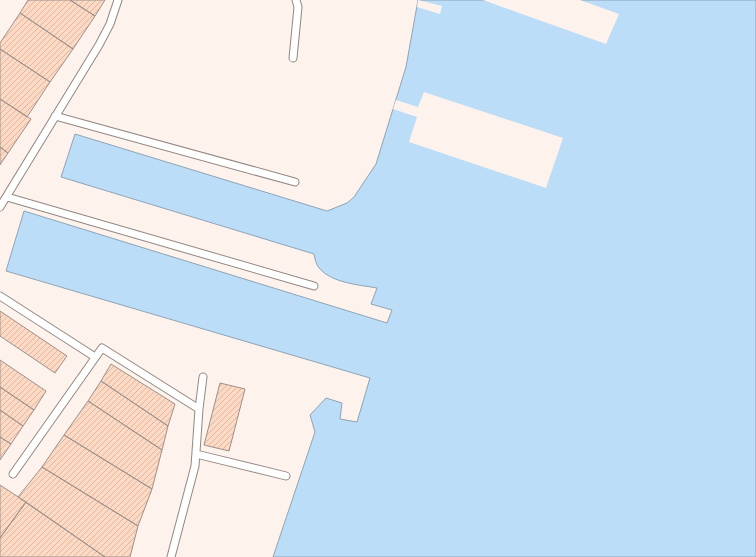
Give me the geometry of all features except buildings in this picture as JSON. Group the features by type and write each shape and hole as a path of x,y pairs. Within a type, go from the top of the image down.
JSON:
{"lane":[{"path":"0,207 99,45 110,24 118,0"},
{"path":"293,58 298,7 296,0"},
{"path":"55,116 295,182"},
{"path":"7,197 314,286"},
{"path":"0,296 95,357"},
{"path":"13,474 102,348 199,409"},
{"path":"171,557 195,466 203,377"},
{"path":"196,454 286,476"}],"water":[{"path":"418,0 756,0 756,557 273,557 315,432 310,415 326,398 342,403 340,419 357,422 370,378 6,271 24,211 387,323 392,310 371,304 377,288 347,283 325,274 316,262 314,254 61,177 75,134 327,211 347,203 354,197 376,164 406,67"}],"pier":[{"path":"418,0 442,6 440,14 417,7"},
{"path":"483,0 580,0 619,14 606,44"},
{"path":"424,92 563,138 546,188 409,142 417,117 393,109 396,100 418,107"}]}
